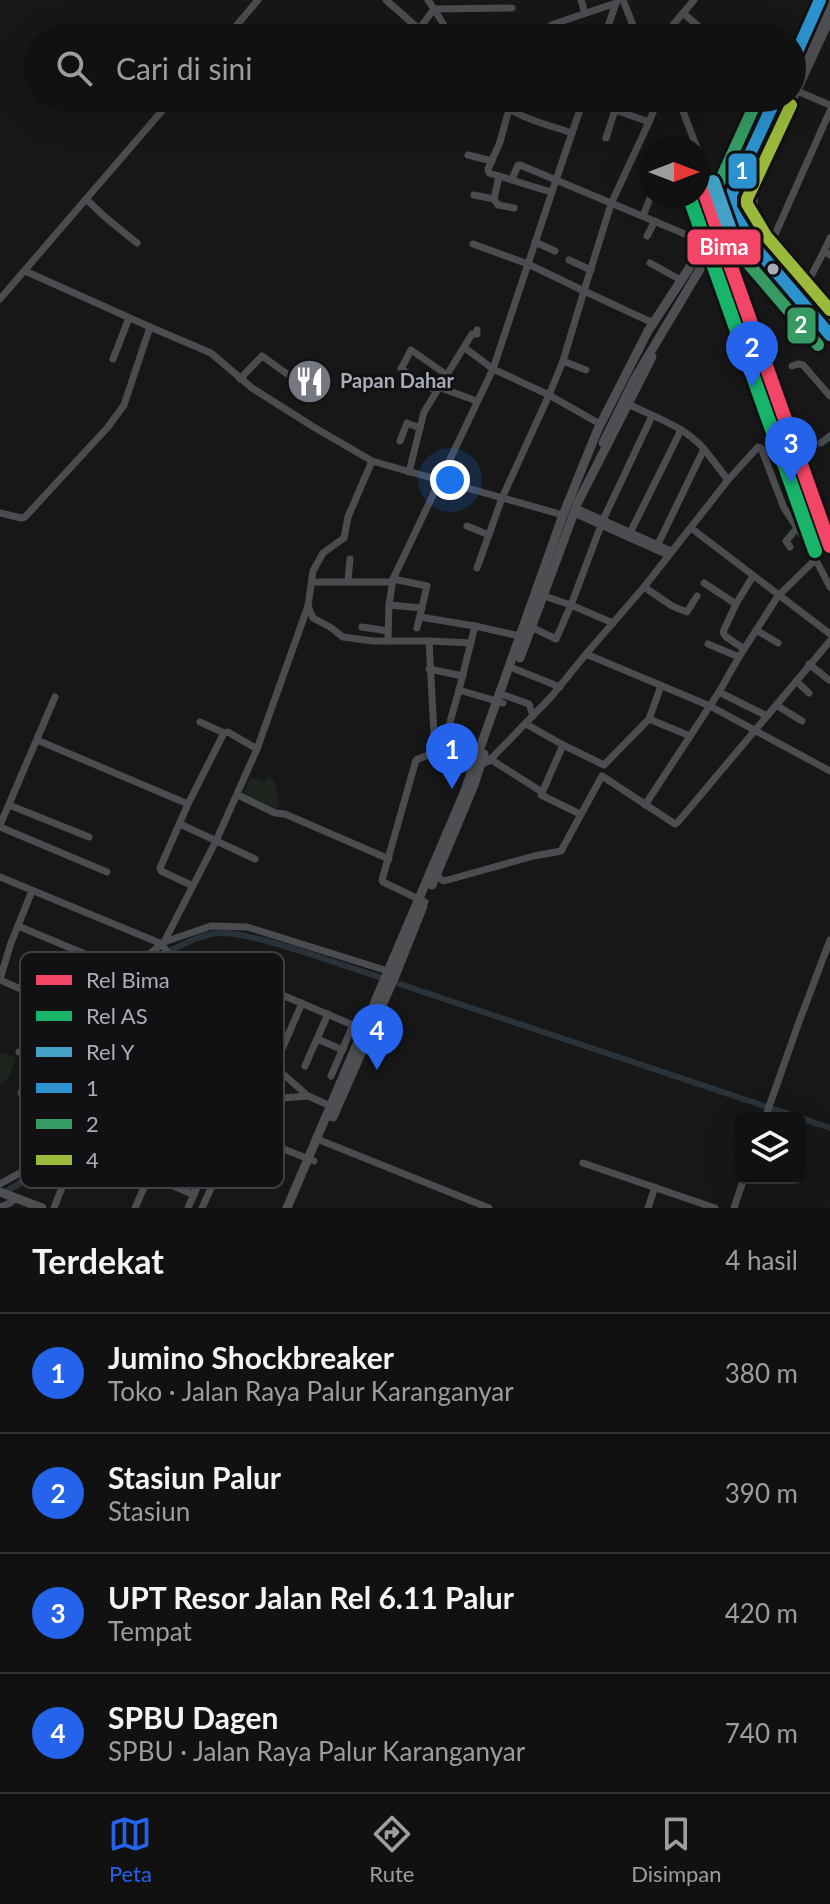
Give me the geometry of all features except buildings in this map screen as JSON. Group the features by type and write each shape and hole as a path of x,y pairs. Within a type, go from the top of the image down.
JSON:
{"highway":[{"path":"806,32 820,0"},
{"path":"806,63 830,17"},
{"path":"770,112 731,195 731,208 754,246 830,335"},
{"path":"736,217 753,189 783,112"},
{"path":"746,164 751,171 759,171"},
{"path":"739,180 748,181 753,189 758,223 769,248 801,291 830,321"},
{"path":"724,237 739,235 754,246"}],"main road":[{"path":"806,48 828,2"},
{"path":"806,55 828,2"},
{"path":"577,495 579,483 633,371 735,199 781,112"},
{"path":"290,1208 334,1108 362,1029 388,979 433,875 571,512 600,424 653,323 731,195"},
{"path":"577,495 666,332 736,217"},
{"path":"688,270 694,268 700,277"},
{"path":"0,1192 42,1208"}],"street":[{"path":"238,24 258,0"},
{"path":"386,0 413,24"},
{"path":"428,0 443,24"},
{"path":"581,0 585,13"},
{"path":"674,24 694,0"},
{"path":"554,24 619,1"},
{"path":"610,24 619,1"},
{"path":"619,1 631,24"},
{"path":"434,9 512,8"},
{"path":"423,24 434,9"},
{"path":"683,13 695,24"},
{"path":"769,248 830,108 806,100"},
{"path":"0,299 161,112"},
{"path":"502,112 500,142 489,173 551,192"},
{"path":"516,112 572,133"},
{"path":"388,641 392,580 493,369 579,112"},
{"path":"606,138 614,112"},
{"path":"621,112 649,122"},
{"path":"477,568 502,498 563,361 611,204 653,112"},
{"path":"683,112 692,136"},
{"path":"468,155 492,161"},
{"path":"512,179 520,165 704,242"},
{"path":"494,199 499,176"},
{"path":"710,184 721,213"},
{"path":"474,195 514,208"},
{"path":"86,199 137,243"},
{"path":"643,216 646,208"},
{"path":"593,221 603,227"},
{"path":"647,236 655,221"},
{"path":"801,291 827,253 830,238"},
{"path":"535,242 555,251"},
{"path":"473,244 528,264 653,323"},
{"path":"569,260 591,270"},
{"path":"650,263 681,280"},
{"path":"25,271 211,353 240,379 303,421 372,461 502,498 571,512 602,522 670,553"},
{"path":"113,359 129,318"},
{"path":"0,513 25,517 108,427 124,405 150,327"},
{"path":"409,472 424,412 477,330"},
{"path":"465,348 493,369 549,395 600,424"},
{"path":"447,375 411,350 401,369 437,389 477,401"},
{"path":"240,379 262,356 318,396"},
{"path":"563,361 586,370"},
{"path":"792,366 803,365 830,396"},
{"path":"628,404 694,437 728,480"},
{"path":"528,626 556,639 602,522 652,416"},
{"path":"400,441 408,423 420,428"},
{"path":"629,534 681,430"},
{"path":"821,443 830,436"},
{"path":"422,900 383,882 415,762 435,752 476,766 490,759 560,687 757,447 760,447 784,508 798,527 830,587"},
{"path":"658,544 704,449"},
{"path":"163,944 216,841 257,749 308,606 313,571 321,555 344,538 348,517 372,461"},
{"path":"467,526 489,535"},
{"path":"790,547 786,541 798,527"},
{"path":"691,528 830,634"},
{"path":"629,534 658,544 670,553"},
{"path":"348,581 350,559"},
{"path":"645,805 778,596 816,559"},
{"path":"744,649 723,634 753,576"},
{"path":"313,582 392,580 427,586 417,628"},
{"path":"704,583 736,604"},
{"path":"644,587 687,612 697,596"},
{"path":"539,595 613,623"},
{"path":"389,605 524,637"},
{"path":"308,606 313,618 341,637 373,641 471,643"},
{"path":"450,722 475,626"},
{"path":"362,627 388,631"},
{"path":"756,630 778,643"},
{"path":"429,641 435,752"},
{"path":"433,875 444,881 561,851 602,776 675,824 830,641"},
{"path":"708,644 739,657"},
{"path":"586,654 710,706 830,771"},
{"path":"809,664 829,680"},
{"path":"513,668 560,687"},
{"path":"429,669 463,676"},
{"path":"796,681 809,693"},
{"path":"526,724 604,765 649,719 661,686"},
{"path":"459,690 529,704 533,716"},
{"path":"719,692 767,716"},
{"path":"55,697 0,825 107,872"},
{"path":"776,705 802,721"},
{"path":"649,719 690,736"},
{"path":"200,722 228,732 257,749"},
{"path":"193,886 160,871 188,804 224,733"},
{"path":"37,740 188,804"},
{"path":"542,792 563,745"},
{"path":"490,759 542,792 542,796 580,814"},
{"path":"238,795 389,859"},
{"path":"9,805 89,837"},
{"path":"180,824 255,859"},
{"path":"0,877 163,944 168,952"},
{"path":"20,988 0,979 32,891"},
{"path":"18,926 80,952"},
{"path":"153,952 163,944 211,926 241,927 255,929 388,979"},
{"path":"0,939 11,943"},
{"path":"767,1112 830,940"},
{"path":"284,995 362,1029 343,1050 331,1076"},
{"path":"284,1045 302,1003"},
{"path":"305,1066 328,1014"},
{"path":"317,1039 343,1050"},
{"path":"284,1075 308,1096 334,1108"},
{"path":"284,1098 308,1096"},
{"path":"320,1140 489,1208"},
{"path":"284,1150 311,1160"},
{"path":"583,1163 715,1208"},
{"path":"0,1184 20,1173"},
{"path":"734,1208 742,1184"},
{"path":"648,1208 655,1187"},
{"path":"54,1208 62,1188"},
{"path":"135,1208 143,1188"},
{"path":"178,1188 194,1195"},
{"path":"188,1208 197,1188"},
{"path":"202,1208 211,1188"},
{"path":"0,1207 15,1198"}],"shaded area":[{"path":"269,776 275,782 280,807 275,809 244,793 250,777 264,782"},
{"path":"0,1052 16,1057 9,1077 0,1085"}],"waterway":[{"path":"168,952 212,934 251,937 830,1128"},
{"path":"3,1193 20,1183"}],"rail line":[{"name":"Y","path":"713,182 736,247"},
{"name":"AS","path":"693,208 815,551"},
{"name":"Bima","path":"710,208 830,546"}],"transit line":[{"name":"1","path":"806,32 820,0"},
{"name":"2","path":"752,112 716,190 716,212 741,255 818,345"},
{"name":"1","path":"770,112 731,195 731,208 754,246 830,335"},
{"name":"4","path":"788,112 747,204 767,237 830,310"}],"place":[{"name":"Papan Dahar","path":"309,381"},
{"name":"Stasiun Palur","path":"752,387"},
{"name":"UPT Resor Jalan Rel 6.11 Palur","path":"791,483"},
{"name":"Jumino Shockbreaker","path":"452,789"},
{"name":"SPBU Dagen","path":"377,1070"}]}
